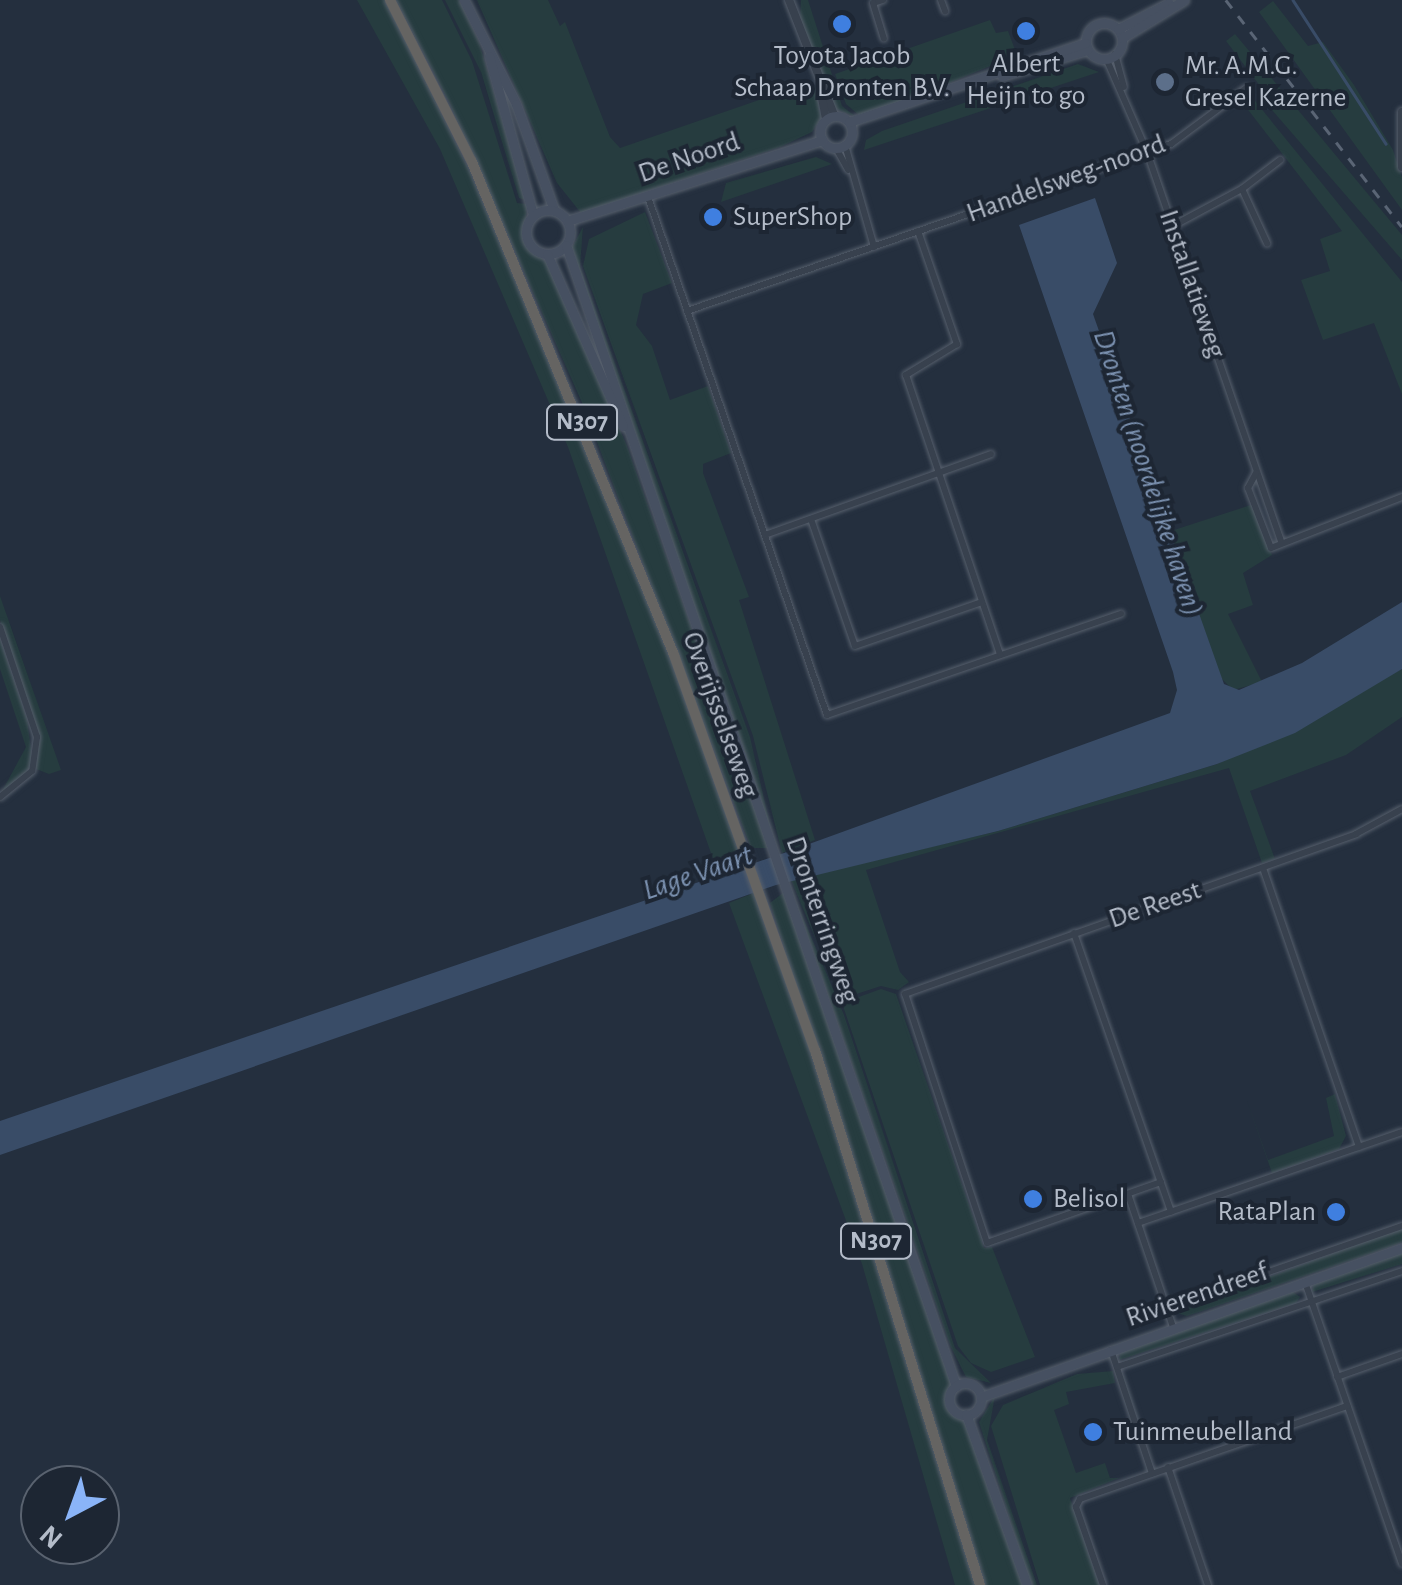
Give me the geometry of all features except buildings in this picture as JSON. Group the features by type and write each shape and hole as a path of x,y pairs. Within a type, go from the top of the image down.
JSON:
{"highway":[{"name":"Overijsselseweg","path":"390,0 524,282 748,855 849,1154 980,1585"}],"main road":[{"path":"464,0 488,49 554,210 568,225 566,244 546,254 527,239 532,215 488,49"},
{"path":"851,126 841,147 820,136 830,117 851,126 1086,47 1110,56 1120,33 1174,0"},
{"path":"1086,47 1096,25 1120,33 1184,0"},
{"name":"De Noord","path":"568,225 820,136"},
{"path":"532,215 554,210"},
{"name":"Dronterringweg","path":"566,244 960,1384 950,1404 969,1414"},
{"name":"Dronterringweg","path":"546,254 632,442"},
{"name":"Rivierendreef","path":"980,1394 1402,1248"},
{"path":"960,1384 980,1394 969,1414 1028,1585"}],"street":[{"path":"790,0 830,117"},
{"path":"883,0 873,3 884,38"},
{"path":"941,0 945,11"},
{"name":"Installatieweg","path":"1110,56 1147,152 1171,226 1257,472 1281,542 1271,548 1248,488 1257,472"},
{"name":"Handelsweg-noord","path":"688,311 1171,144 1246,88"},
{"path":"1402,112 1402,167"},
{"path":"841,147 874,247"},
{"path":"1171,226 1242,190 1280,160"},
{"path":"1242,190 1267,243"},
{"path":"648,197 827,715 1121,614"},
{"path":"918,231 956,344 906,376 1000,656"},
{"path":"764,535 939,476 991,454"},
{"path":"1281,542 1402,498"},
{"path":"811,519 855,646 982,602"},
{"path":"0,628 36,737 32,771 0,798"},
{"name":"De Reest","path":"1128,1194 987,1243 906,994 1356,834 1402,809"},
{"path":"1263,868 1359,1147"},
{"path":"1074,933 1171,1212"},
{"path":"1138,1223 1402,1132"},
{"path":"1160,1182 1128,1194 1173,1327"},
{"path":"1166,1307 1402,1226"},
{"path":"1117,1367 1312,1304 1402,1270"},
{"path":"1305,1282 1402,1564"},
{"path":"1110,1348 1152,1473"},
{"path":"1337,1377 1402,1354"},
{"path":"1103,1585 1077,1502 1347,1406"},
{"path":"1168,1467 1208,1585"}],"green space":[{"path":"357,0 385,0 470,172 642,584 748,865 718,873 568,447 440,149"},
{"path":"396,0 442,0 472,61 517,203 527,204 524,240 548,264 627,446 769,848 751,848 583,405 449,102"},
{"path":"445,0 459,0 479,42 525,200 519,198 481,72"},
{"path":"477,0 548,0 560,26 565,22 610,137 620,148 797,87 815,86 821,118 812,132 780,147 581,213 557,183"},
{"path":"801,0 808,0 842,106 856,117 836,109 800,20"},
{"path":"1273,1 1308,46 1323,42 1354,85 1393,150 1402,177 1402,210 1259,12"},
{"path":"990,20 996,33 1008,31 1017,55 879,112 860,116 846,104 835,74"},
{"path":"1235,34 1402,235 1402,260 1259,95 1260,86 1226,41"},
{"path":"1078,64 1099,72 864,150 866,140 882,131"},
{"path":"1251,96 1402,282 1402,394 1374,323 1323,340 1301,280 1330,271 1320,239 1342,231 1242,102"},
{"path":"816,157 832,164 721,202 726,183"},
{"path":"645,212 672,283 643,294 636,325 652,346 670,400 708,386 731,453 703,464 703,473 749,597 739,600 815,840 782,853 753,736 583,266 589,239"},
{"path":"583,227 580,267 750,737 772,834 570,251"},
{"path":"1254,504 1272,555 1243,573 1253,605 1228,614 1262,682 1233,690 1219,676 1168,532"},
{"path":"0,596 61,770 49,774 36,769 38,735 0,620"},
{"path":"0,639 27,719 32,757 30,769 0,795 26,747 0,669"},
{"path":"1402,669 1402,717 1346,755 1250,791 1275,859 1262,863 1229,768 866,870 900,972 909,982 898,990 881,986 841,999 791,880 998,831 1217,764"},
{"path":"756,892 820,1079 975,1585 955,1585 862,1264 729,903"},
{"path":"784,892 951,1381 947,1404 967,1426 1023,1585 985,1585 770,903"},
{"path":"795,899 844,1015 955,1348 991,1383 966,1377 950,1345"},
{"path":"881,989 896,994 984,1248 992,1247 1035,1357 991,1372 971,1363 958,1346 842,1003"},
{"path":"1335,1094 1346,1136 1339,1149 1272,1173 1245,1095 1268,1160 1334,1136 1326,1098"},
{"path":"1402,1228 1402,1242 1395,1245 1187,1316 1173,1312"},
{"path":"1402,1252 1402,1264 1312,1292 1314,1282"},
{"path":"1292,1291 1300,1297 1296,1303 1119,1360 1121,1351"},
{"path":"1113,1371 1115,1383 1066,1392 1069,1404 1054,1410 1076,1473 1105,1463 1110,1478 1119,1478 1070,1498 1099,1585 1040,1585 991,1426 1003,1405 1077,1374"},
{"path":"995,1396 987,1440 1037,1585 1031,1585 979,1422"}],"water":[{"name":"Dronten (noordelijke haven)","path":"1095,198 1117,263 1093,314 1224,684 1239,690 1302,663 1402,602 1402,669 1295,733 1217,764 998,831 776,885 0,1155 0,1121 787,852 1170,713 1177,690 1173,672 1019,225"}],"waterway":[{"path":"1293,0 1386,144"}],"railway":[{"path":"1226,0 1402,227"}],"place":[{"name":"Toyota Jacob Schaap Dronten B.V.","path":"842,24"},
{"name":"Albert Heijn to go","path":"1026,31"},
{"name":"Mr. A.M.G. Gresel Kazerne","path":"1165,82"},
{"name":"SuperShop","path":"713,217"},
{"name":"Belisol","path":"1033,1199"},
{"name":"RataPlan","path":"1336,1212"},
{"name":"Tuinmeubelland","path":"1093,1432"}],"water label":[{"name":"Lage Vaart","path":"698,873"}]}
